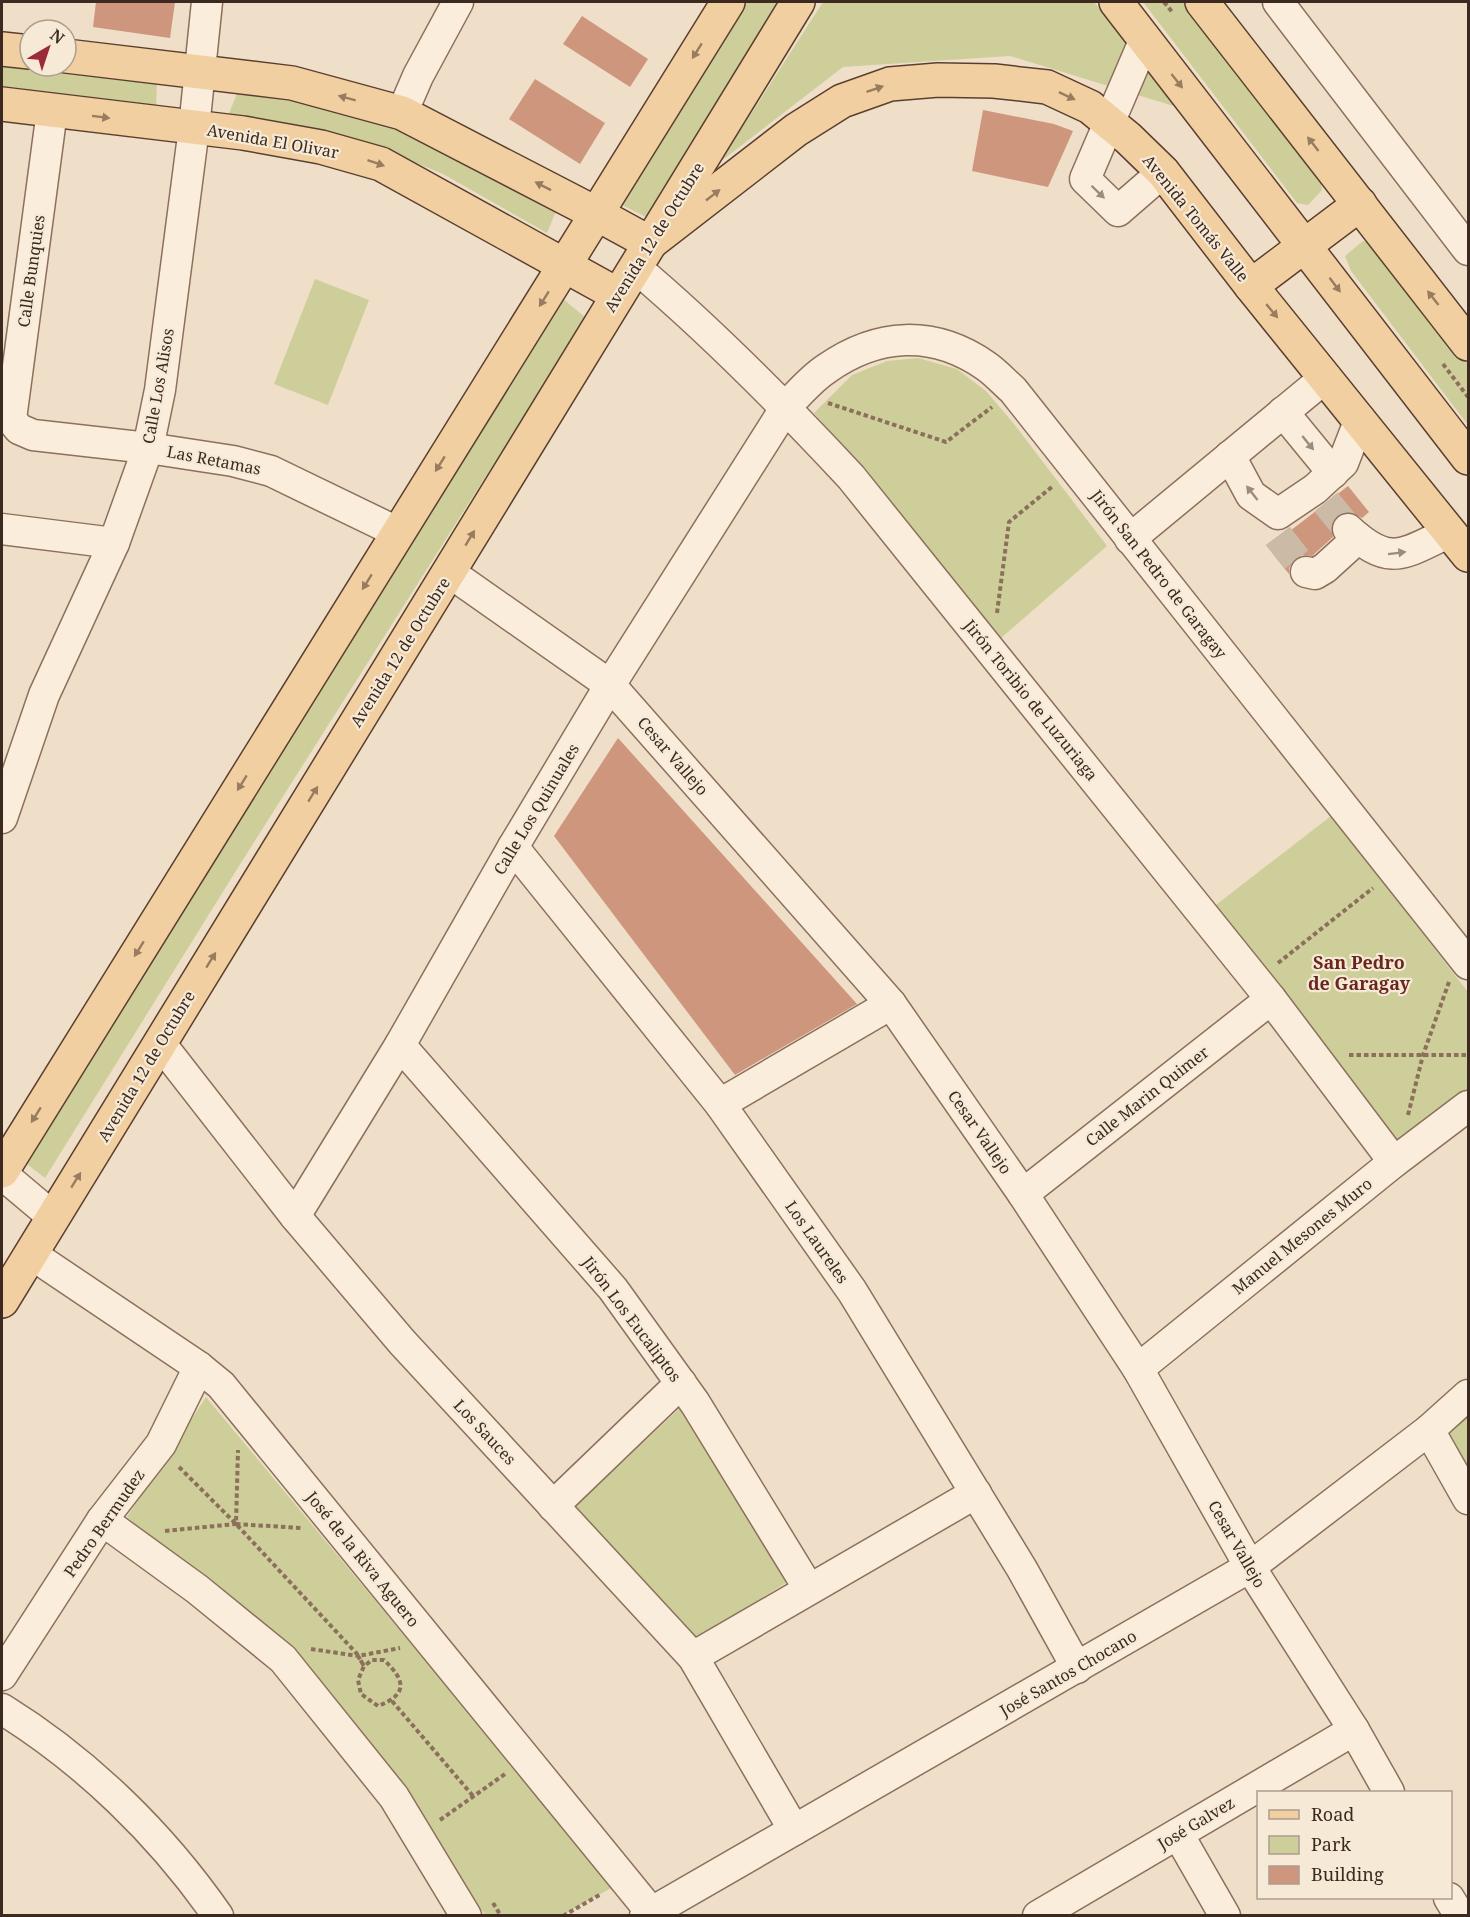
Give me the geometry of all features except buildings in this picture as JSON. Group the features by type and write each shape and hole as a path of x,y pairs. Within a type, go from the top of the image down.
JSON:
{"main road":[{"path":"2,1172 728,2"},
{"name":"Avenida 12 de Octubre","path":"2,1301 798,2"},
{"path":"1116,2 1468,458"},
{"path":"1202,2 1468,344"},
{"path":"2,49 18,51"},
{"path":"78,57 292,83 402,113 595,213 642,255"},
{"name":"Avenida Tomás Valle","path":"642,255 796,130 842,101 890,84 938,80 994,81 1047,87 1090,107 1128,138 1163,172 1251,286 1459,543"},
{"name":"Avenida El Olivar","path":"2,104 243,133 321,147 381,164 618,295"},
{"path":"1251,286 1360,204"}],"street":[{"name":"Calle Los Alisos","path":"2,818 44,695 114,543 148,448 160,390 194,128 207,2"},
{"path":"402,113 418,76 458,2"},
{"path":"1278,2 1468,250"},
{"path":"1145,39 1085,179 1118,211 1163,172"},
{"name":"Calle Bunquies","path":"19,429 11,419 52,111"},
{"name":"Jirón Toribio de Luzuriaga","path":"642,255 675,301 793,400 851,477 1264,990 1313,1055 1403,1155"},
{"name":"Jirón San Pedro de Garagay","path":"793,400 824,370 852,353 884,341 917,339 952,348 986,366 1013,390 1464,959"},
{"path":"1130,539 1326,377"},
{"name":"Calle Los Quinuales","path":"295,1215 400,1045 513,847 610,685 793,400"},
{"path":"1283,412 1325,488"},
{"path":"1230,456 1251,495 1278,525 1325,488 1343,463 1360,419"},
{"name":"Las Retamas","path":"19,429 33,435 148,448 233,461 271,471 398,532"},
{"path":"2,529 114,543"},
{"path":"1306,572 1315,574 1325,568 1353,534 1386,554 1400,555 1459,543"},
{"name":"Cesar Vallejo","path":"449,572 610,685 891,1004 1023,1194 1138,1369 1250,1568 1354,1730 1388,1791"},
{"name":"Los Laureles","path":"513,847 720,1104 852,1291 1022,1569 1077,1668"},
{"name":"Calle Marin Quimer","path":"1023,1194 1264,990"},
{"path":"720,1104 891,1004"},
{"name":"Los Sauces","path":"160,1043 295,1215 402,1342 693,1657 794,1830"},
{"name":"Jirón Los Eucaliptos","path":"400,1045 614,1289 695,1403 809,1589"},
{"name":"Manuel Mesones Muro","path":"1138,1369 1403,1155 1468,1106"},
{"path":"2,1172 53,1217"},
{"name":"José de la Riva Aguero","path":"30,1254 200,1366 221,1385 648,1914"},
{"name":"Pedro Bermudez","path":"2,1676 102,1520 161,1444 200,1366"},
{"path":"553,1506 681,1383"},
{"name":"José Santos Chocano","path":"648,1914 1250,1568 1429,1430 1468,1395"},
{"path":"1429,1430 1468,1499"},
{"path":"693,1657 976,1493"},
{"path":"102,1520 196,1589 283,1659 394,1797 466,1916"},
{"path":"2,1709 42,1737 110,1793 169,1853 218,1916"},
{"name":"José Galvez","path":"1038,1916 1354,1730"},
{"path":"1178,1834 1225,1916"},
{"path":"1450,1899 1460,1916"}],"path":[{"path":"793,400 946,442 1013,390"},
{"path":"992,652 1009,522 1075,468"},
{"path":"1264,990 1395,871"},
{"path":"1403,1155 1403,1135 1423,1055 1464,959"},
{"path":"1313,1055 1468,1055"},
{"path":"236,1524 238,1443 244,1450"},
{"path":"175,1464 236,1524 358,1656 364,1666"},
{"path":"156,1532 236,1524 308,1528 301,1520"},
{"path":"301,1647 358,1656 409,1647"},
{"path":"372,1660 384,1660 396,1672 401,1681 401,1690 392,1701 378,1706 361,1694 357,1680 364,1666 372,1660"},
{"path":"392,1701 473,1797"},
{"path":"434,1812 440,1821 512,1769"}],"green space":[{"path":"747,2 782,2 648,218 620,204"},
{"path":"823,2 1094,2 1180,108 1010,56 843,67 720,162"},
{"path":"1143,2 1190,2 1320,172 1322,190 1308,205 1297,203"},
{"path":"2,63 18,65 18,78 78,78 78,71 157,80 156,109 2,92"},
{"path":"241,84 413,128 559,204 547,233 443,174 363,141 227,118"},
{"path":"1363,241 1372,243 1468,364 1468,425 1351,271 1345,256"},
{"path":"315,279 369,300 328,405 274,384"},
{"path":"562,298 586,318 244,858 45,1178 19,1158"},
{"path":"918,358 957,369 986,391 1107,546 1001,638 814,413 852,375 887,361"},
{"path":"1331,816 1468,992 1468,1093 1398,1147 1212,908"},
{"path":"206,1397 613,1887 563,1915 485,1915 365,1735 304,1660 127,1517"},
{"path":"680,1408 789,1581 696,1639 574,1508"},
{"path":"1468,1415 1468,1468 1448,1433"}],"tunnel":[{"path":"1326,502 1348,529"},
{"path":"1278,536 1306,572"}],"district":[{"name":"San Pedro de Garagay","path":"1359,972"}]}
